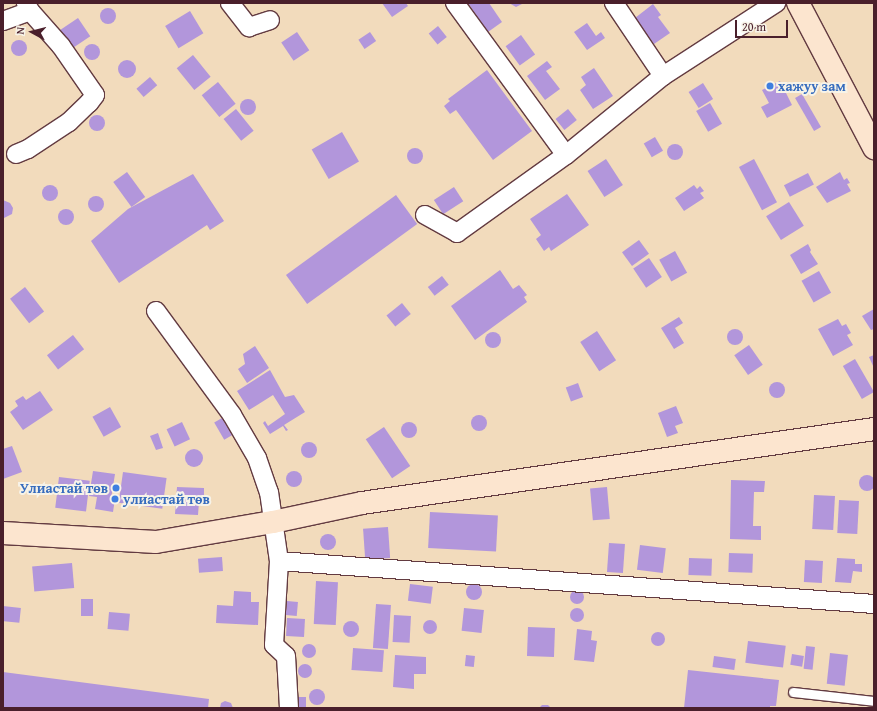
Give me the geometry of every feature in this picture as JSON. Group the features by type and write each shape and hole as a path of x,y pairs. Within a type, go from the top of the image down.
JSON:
{"street":[{"path":"230,3 249,27 270,20"},
{"path":"455,3 566,155"},
{"path":"614,3 663,76"},
{"path":"425,215 457,232 566,155 663,76 776,3"},
{"path":"798,3 874,148"},
{"path":"3,21 28,7 61,46 95,95 89,103 69,122 28,149 16,154"},
{"path":"156,311 232,415 256,458 269,492 279,561 274,645 286,656 289,708"},
{"path":"3,533 156,542 274,522 362,503 874,428"},
{"path":"279,561 874,604"}],"lane":[{"path":"793,692 874,701"}],"building":[{"path":"382,3 406,3 408,6 392,17"},
{"path":"468,3 489,3 502,22 488,32"},
{"path":"509,3 524,3 516,7"},
{"path":"653,4 661,15 658,17 670,33 654,44 635,18"},
{"path":"108,8 115,13 116,16 111,23 108,24 101,19 100,16 105,9"},
{"path":"190,11 203,33 179,48 165,26"},
{"path":"78,18 90,36 72,49 60,30"},
{"path":"587,23 596,36 601,32 605,38 587,50 574,32"},
{"path":"438,26 447,37 437,44 429,34"},
{"path":"297,32 309,50 294,61 281,43"},
{"path":"370,32 376,41 365,49 358,40"},
{"path":"521,35 535,54 520,66 506,46"},
{"path":"19,40 26,45 27,48 22,55 19,56 12,51 11,48 16,41"},
{"path":"92,44 99,49 100,52 95,59 92,60 85,55 84,52 89,45"},
{"path":"193,55 211,77 194,90 177,68"},
{"path":"127,60 133,63 136,69 133,75 127,78 121,75 118,69 121,63"},
{"path":"547,61 552,67 546,71 560,89 545,100 527,76"},
{"path":"594,68 613,96 593,109 580,90 586,85 581,77"},
{"path":"487,70 532,131 493,160 456,110 450,114 444,106 450,101 448,99"},
{"path":"150,77 157,85 144,97 136,89"},
{"path":"780,81 792,105 767,118 761,107 769,103 762,90"},
{"path":"218,82 236,104 219,117 202,95"},
{"path":"703,83 713,99 699,108 689,92"},
{"path":"802,94 821,127 814,131 795,98"},
{"path":"248,99 255,104 256,107 251,114 248,115 241,110 240,107 245,100"},
{"path":"710,103 722,124 708,132 696,111"},
{"path":"236,109 254,131 241,141 224,119"},
{"path":"568,109 577,120 564,130 556,119"},
{"path":"97,115 104,120 105,123 100,130 97,131 90,126 89,123 94,116"},
{"path":"342,132 359,161 329,179 312,150"},
{"path":"655,137 663,151 652,157 644,144"},
{"path":"675,144 682,149 683,152 678,159 675,160 668,155 667,152 672,145"},
{"path":"415,148 422,153 423,156 418,163 415,164 408,159 407,156 412,149"},
{"path":"606,159 623,185 604,197 588,171"},
{"path":"754,159 777,202 762,210 739,167"},
{"path":"127,172 145,197 131,207 113,182"},
{"path":"840,172 844,180 847,178 850,183 847,184 851,191 827,203 816,187"},
{"path":"808,173 814,185 790,197 784,185"},
{"path":"193,174 224,221 210,230 207,225 119,283 91,241 128,209"},
{"path":"50,185 57,190 58,193 53,200 50,201 43,196 42,193 47,186"},
{"path":"694,185 697,189 700,186 704,191 700,193 704,198 684,211 675,198"},
{"path":"454,187 463,201 443,214 434,200"},
{"path":"567,194 589,225 551,251 549,247 544,251 536,239 541,235 530,219"},
{"path":"396,195 417,224 307,304 286,275"},
{"path":"96,196 103,201 104,204 99,211 96,212 89,207 88,204 93,197"},
{"path":"3,200 10,203 13,208 12,214 4,218"},
{"path":"789,202 804,226 781,240 766,216"},
{"path":"66,209 73,214 74,217 69,224 66,225 59,220 58,217 63,210"},
{"path":"639,240 649,254 632,266 622,252"},
{"path":"808,244 811,250 810,252 818,264 801,274 790,255"},
{"path":"675,251 687,273 671,282 659,260"},
{"path":"649,258 662,277 646,288 633,269"},
{"path":"500,270 513,289 519,285 527,295 524,297 527,302 475,340 451,306"},
{"path":"819,271 831,293 814,303 802,281"},
{"path":"442,276 449,285 435,296 428,287"},
{"path":"25,287 44,311 29,323 10,299"},
{"path":"402,303 411,314 395,326 386,316"},
{"path":"874,309 874,329 871,330 862,316"},
{"path":"679,317 683,323 675,328 684,343 674,349 661,328"},
{"path":"838,319 842,326 846,324 851,333 847,335 853,345 833,356 818,329"},
{"path":"735,329 742,334 743,337 738,344 735,345 728,340 727,337 732,330"},
{"path":"597,331 616,360 599,371 580,342"},
{"path":"493,332 500,337 501,340 496,347 493,348 486,343 485,340 490,333"},
{"path":"73,335 84,349 58,370 47,355"},
{"path":"749,345 763,365 748,375 734,355"},
{"path":"255,346 269,368 247,383 238,369 245,364 243,354"},
{"path":"874,355 874,368 869,357"},
{"path":"855,359 874,392 862,399 843,366"},
{"path":"270,370 285,397 294,395 305,412 284,425 288,430 286,431 283,426 270,434 263,423 265,421 268,426 285,414 273,395 249,410 237,391"},
{"path":"777,382 784,387 785,390 780,397 777,398 770,393 769,390 774,383"},
{"path":"578,383 583,397 571,402 566,387"},
{"path":"40,391 53,410 23,430 10,412 18,406 15,401 23,396 26,400"},
{"path":"676,406 683,423 675,426 678,433 667,437 658,413"},
{"path":"110,407 121,427 104,437 93,417"},
{"path":"479,415 486,420 487,423 482,430 479,431 472,426 471,423 476,416"},
{"path":"222,418 232,435 224,440 214,422"},
{"path":"182,422 190,439 175,446 167,429"},
{"path":"409,422 416,427 417,430 412,437 409,438 402,433 401,430 406,423"},
{"path":"384,427 410,466 392,478 366,439"},
{"path":"158,433 163,448 156,450 150,436"},
{"path":"309,442 316,447 317,450 312,457 309,458 302,453 301,450 306,443"},
{"path":"12,446 22,472 3,479 3,449"},
{"path":"194,449 200,452 203,458 200,464 194,467 188,464 185,458 188,452"},
{"path":"93,471 115,474 111,499 115,499 113,512 95,509 97,497 89,496"},
{"path":"294,471 301,476 302,479 297,486 294,487 287,482 286,479 291,472"},
{"path":"123,472 167,478 162,509 119,503"},
{"path":"867,475 874,480 875,483 870,490 867,491 860,486 859,483 864,476"},
{"path":"59,477 90,481 86,512 55,508"},
{"path":"731,480 765,481 764,492 754,492 753,526 761,526 761,540 730,539"},
{"path":"177,487 204,488 204,502 199,502 198,515 175,514"},
{"path":"607,487 610,519 593,520 590,488"},
{"path":"814,495 835,496 833,530 812,529"},
{"path":"839,500 859,501 857,534 837,533"},
{"path":"430,512 498,516 496,552 428,548"},
{"path":"388,527 390,558 365,560 363,529"},
{"path":"325,534 331,534 336,539 334,548 331,550 325,550 320,545 320,539"},
{"path":"609,543 625,544 623,573 607,572"},
{"path":"640,545 666,548 663,573 637,570"},
{"path":"729,553 753,554 752,573 728,572"},
{"path":"222,557 223,571 199,573 198,559"},
{"path":"689,558 712,559 711,576 688,575"},
{"path":"837,558 855,559 855,564 862,564 862,572 853,571 851,583 835,582"},
{"path":"805,560 823,561 822,583 804,582"},
{"path":"72,563 74,588 34,591 32,566"},
{"path":"316,581 338,582 336,625 314,624"},
{"path":"410,584 433,587 431,604 408,601"},
{"path":"474,584 481,589 482,592 477,599 474,600 467,595 466,592 471,585"},
{"path":"577,590 582,592 584,597 582,602 577,604 572,602 570,597 572,592"},
{"path":"234,591 251,592 251,602 259,602 258,625 216,623 217,605 233,606"},
{"path":"81,599 93,599 93,616 81,616"},
{"path":"287,601 298,602 297,616 286,615"},
{"path":"376,604 391,605 388,649 373,648"},
{"path":"3,606 21,608 19,623 3,621"},
{"path":"464,608 484,610 481,633 462,631"},
{"path":"577,608 582,610 584,615 582,620 577,622 572,620 570,615 572,610"},
{"path":"109,612 130,614 128,631 108,629"},
{"path":"394,615 411,616 410,643 393,642"},
{"path":"287,618 305,619 304,637 286,636"},
{"path":"430,620 435,622 437,627 435,632 430,634 425,632 423,627 425,622"},
{"path":"348,621 354,621 359,626 357,635 354,637 348,637 343,632 343,626"},
{"path":"528,627 555,628 554,657 527,656"},
{"path":"577,629 592,631 591,640 597,641 594,662 574,660"},
{"path":"658,632 663,634 665,639 663,644 658,646 653,644 651,639 653,634"},
{"path":"748,641 786,646 783,667 745,663"},
{"path":"309,644 314,646 316,651 314,656 309,658 304,656 302,651 304,646"},
{"path":"806,646 815,647 813,670 804,669"},
{"path":"353,648 384,650 382,672 351,670"},
{"path":"830,653 848,655 845,686 827,684"},
{"path":"792,654 804,656 802,667 790,665"},
{"path":"395,655 426,657 426,674 414,674 414,689 393,687"},
{"path":"466,655 475,656 474,667 465,666"},
{"path":"714,656 736,659 734,670 712,667"},
{"path":"305,664 310,666 312,671 310,676 305,678 300,676 298,671 300,666"},
{"path":"688,670 779,680 776,706 770,706 770,708 684,708"},
{"path":"3,672 209,699 208,708 3,708"},
{"path":"314,689 320,689 325,694 323,703 320,705 314,705 309,700 309,694"},
{"path":"294,697 306,697 306,708 294,708"},
{"path":"225,701 231,703 233,708 220,708 221,703"},
{"path":"542,705 548,705 551,708 539,708"}],"place":[{"name":"хажуу зам","path":"770,86"},
{"name":"Улиастай төв","path":"116,488"},
{"name":"улиастай төв","path":"115,499"}]}
